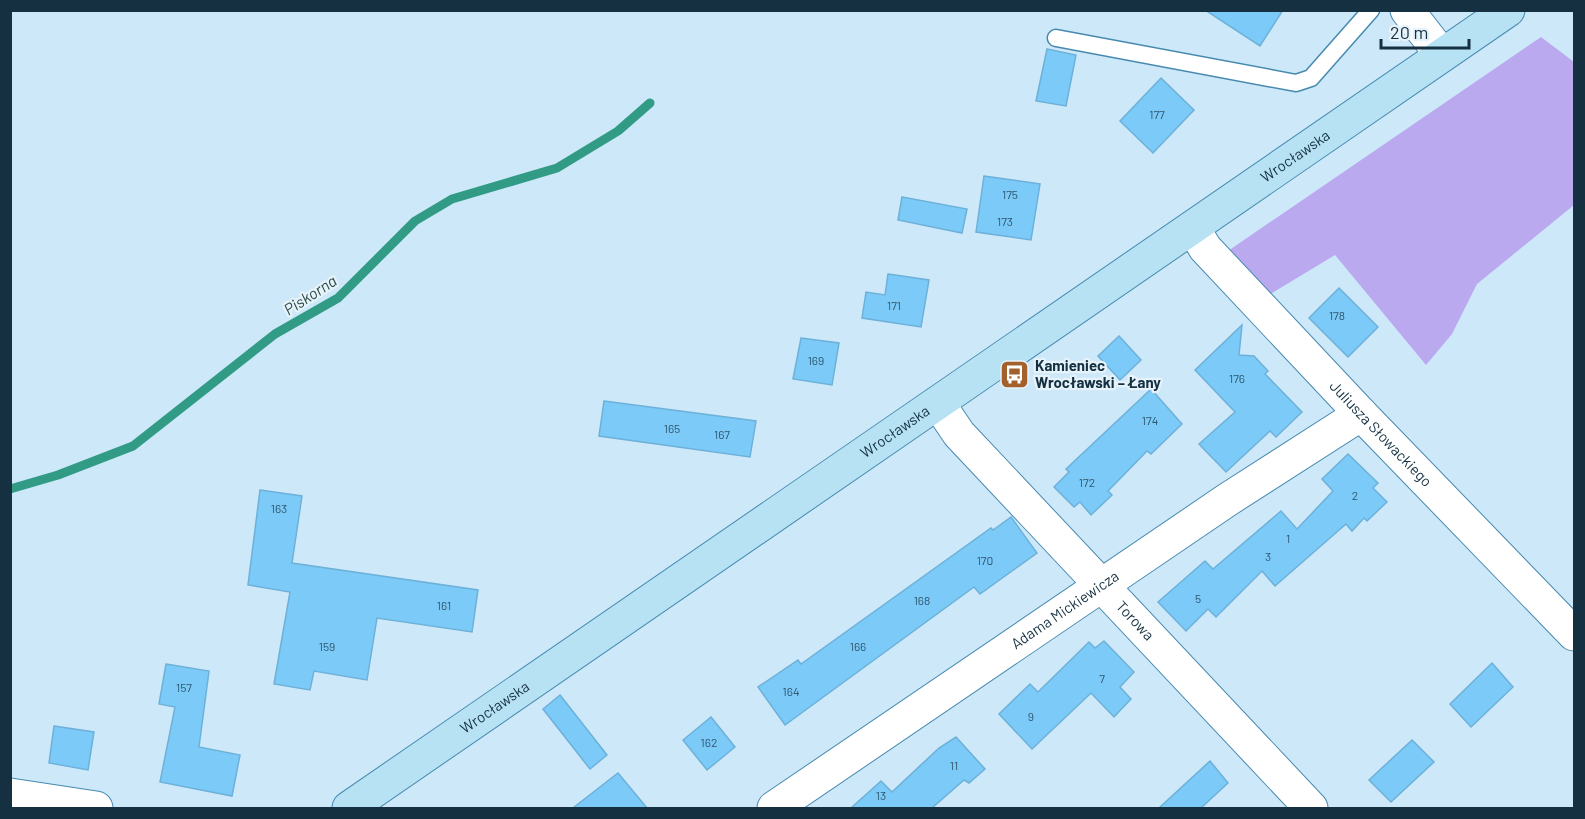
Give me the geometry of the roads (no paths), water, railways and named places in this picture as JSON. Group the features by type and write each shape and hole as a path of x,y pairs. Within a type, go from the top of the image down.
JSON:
{"main road":[{"name":"Wrocławska","path":"350,808 1508,10"}],"street":[{"path":"1407,10 1442,55"},
{"name":"Juliusza Słowackiego","path":"1193,228 1205,248 1361,414 1575,634"},
{"name":"Torowa","path":"938,403 959,434 1311,808"},
{"name":"Adama Mickiewicza","path":"774,808 1227,500 1361,414"},
{"path":"10,795 96,808"}],"lane":[{"path":"1056,38 1296,83 1311,78 1371,10"}],"waterway":[{"name":"Piskorna","path":"10,489 58,475 133,446 275,334 338,298 415,221 452,199 557,168 618,131 650,103"}],"place":[{"name":"Kamieniec Wrocławski – Łany","path":"1014,375"}]}
